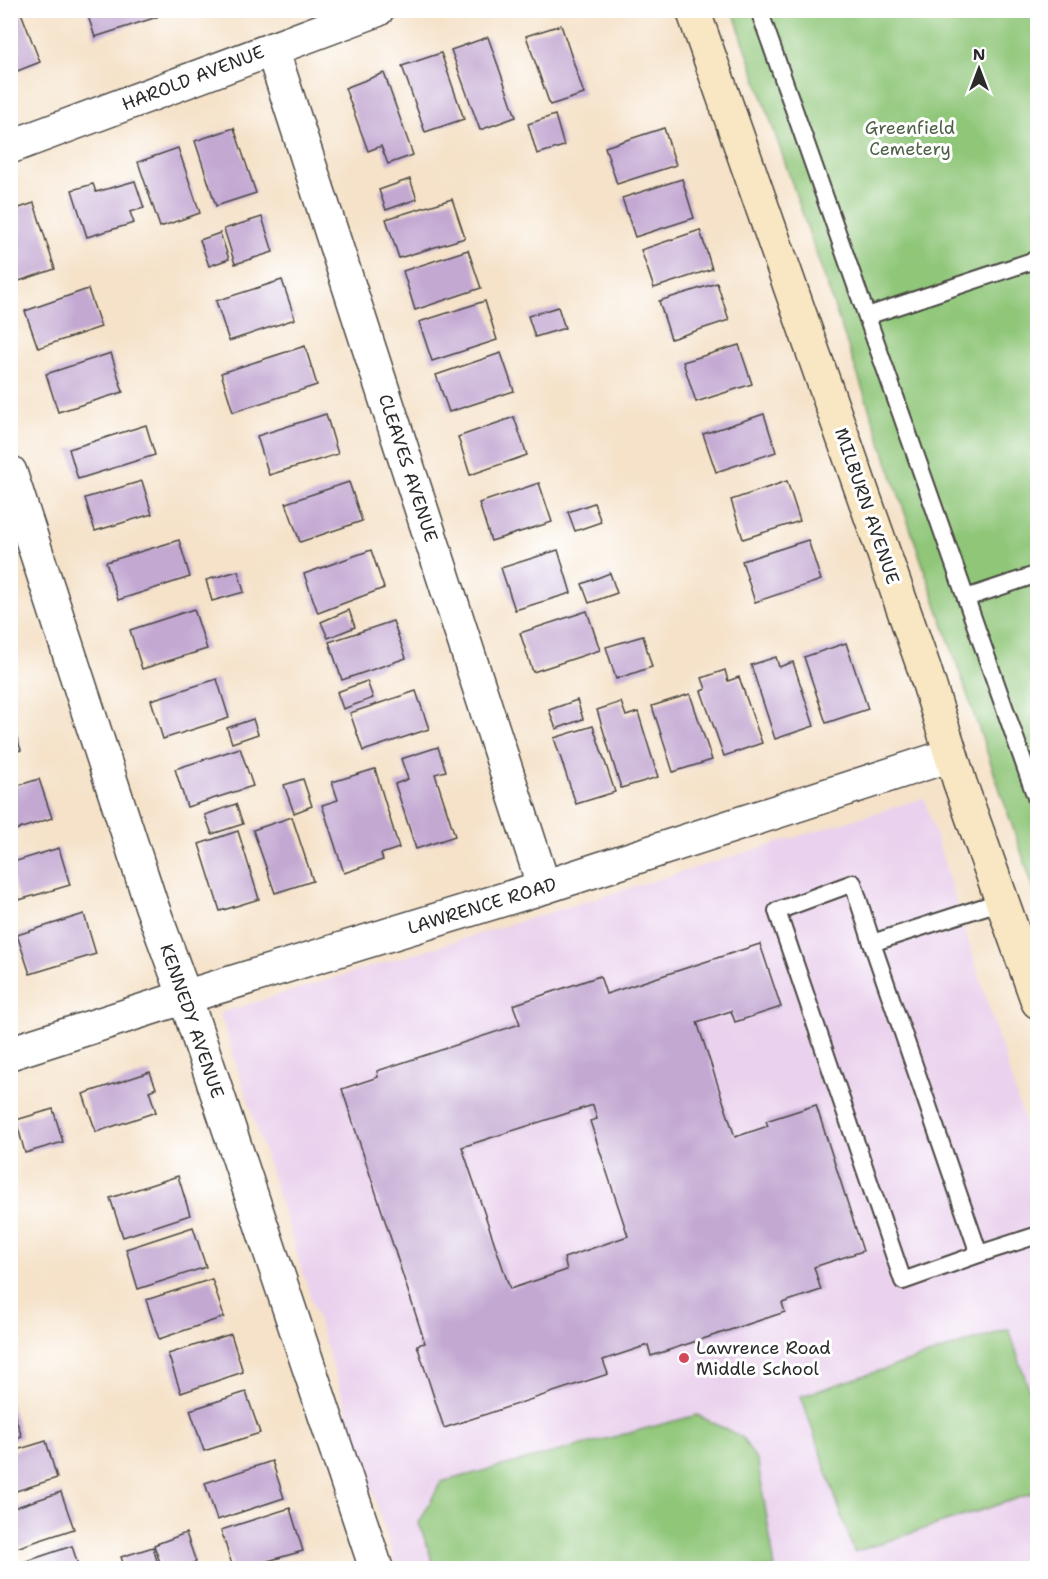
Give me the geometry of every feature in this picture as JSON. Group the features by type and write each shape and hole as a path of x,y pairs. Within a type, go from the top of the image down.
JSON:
{"street":[{"name":"HAROLD AVENUE","path":"10,147 377,10"},
{"name":"MILBURN AVENUE","path":"693,10 924,668 960,783 1038,1002"},
{"name":"CLEAVES AVENUE","path":"272,49 544,887"},
{"name":"KENNEDY AVENUE","path":"10,472 151,904 186,997 376,1569"},
{"name":"LAWRENCE ROAD","path":"10,1053 544,887 951,755"}],"lane":[{"path":"759,10 1038,803"},
{"path":"867,315 1038,259"},
{"path":"966,598 1038,574"},
{"path":"979,1254 852,883 777,911 903,1281 1038,1235"},
{"path":"872,943 1002,901"}],"shaded area":[{"name":"Lawrence Road Middle School","path":"924,798 1037,1162 1037,1568 397,1568 220,1013"}],"green space":[{"name":"Greenfield Cemetery","path":"733,11 1037,11 1037,898"},
{"path":"1009,1329 1037,1414 1037,1492 854,1552 801,1396"},
{"path":"697,1415 742,1437 758,1463 775,1568 435,1568 419,1523 441,1482"}],"building":[{"path":"10,10 20,10 40,62 10,74"},
{"path":"86,10 155,10 157,17 95,37"},
{"path":"561,25 584,94 550,105 526,36"},
{"path":"488,37 516,117 480,130 451,50"},
{"path":"441,53 464,119 425,132 402,66"},
{"path":"384,73 413,155 388,164 381,146 368,151 345,88"},
{"path":"555,115 564,146 537,154 528,124"},
{"path":"234,128 256,193 216,206 195,141"},
{"path":"664,128 676,165 617,184 605,147"},
{"path":"178,148 200,213 160,227 138,162"},
{"path":"410,179 417,199 386,210 379,190"},
{"path":"682,179 694,218 635,237 622,198"},
{"path":"135,181 144,208 130,212 134,223 87,237 72,190 93,184 96,192"},
{"path":"452,199 465,238 399,258 386,219"},
{"path":"34,203 55,269 16,282 10,264 10,211"},
{"path":"262,217 273,252 235,264 224,229"},
{"path":"700,230 712,269 654,288 641,250"},
{"path":"220,233 229,259 209,266 200,240"},
{"path":"468,250 481,288 415,310 403,271"},
{"path":"282,280 295,319 229,341 216,301"},
{"path":"717,283 729,320 671,339 659,301"},
{"path":"88,289 101,327 38,348 25,311"},
{"path":"485,301 497,340 432,361 419,322"},
{"path":"558,307 565,328 535,337 528,316"},
{"path":"739,345 752,384 696,402 683,362"},
{"path":"305,346 317,385 233,412 221,373"},
{"path":"111,353 123,392 58,412 46,374"},
{"path":"501,353 514,391 449,412 436,375"},
{"path":"326,414 338,454 269,475 257,436"},
{"path":"764,414 776,452 716,472 703,434"},
{"path":"514,417 527,455 470,475 458,437"},
{"path":"146,425 155,455 78,479 69,449"},
{"path":"142,481 152,514 95,531 85,498"},
{"path":"787,481 800,521 743,539 731,500"},
{"path":"349,482 362,521 300,542 286,503"},
{"path":"539,483 552,522 491,541 479,503"},
{"path":"594,503 601,522 575,531 568,512"},
{"path":"179,540 190,577 118,600 106,562"},
{"path":"808,540 821,580 755,602 742,561"},
{"path":"371,550 384,588 318,613 304,574"},
{"path":"558,550 571,593 515,610 501,568"},
{"path":"238,571 244,592 212,601 206,580"},
{"path":"610,573 617,593 589,603 582,584"},
{"path":"194,609 207,649 142,669 130,630"},
{"path":"349,610 355,627 328,638 321,622"},
{"path":"587,611 600,650 533,672 520,633"},
{"path":"393,621 406,658 342,680 329,642"},
{"path":"643,636 652,667 616,679 606,647"},
{"path":"846,643 868,709 826,723 804,657"},
{"path":"776,657 779,667 793,662 814,726 775,739 751,665"},
{"path":"725,670 728,681 739,677 762,743 724,756 701,691 706,689 702,678"},
{"path":"217,679 229,718 163,739 151,700"},
{"path":"367,681 373,698 343,709 337,692"},
{"path":"416,691 429,729 363,751 350,713"},
{"path":"690,694 712,760 673,772 652,706"},
{"path":"577,700 583,719 556,729 549,710"},
{"path":"621,702 626,716 638,712 658,777 621,788 597,710"},
{"path":"10,717 21,750 10,754"},
{"path":"253,719 258,734 232,743 227,728"},
{"path":"593,726 615,792 576,804 554,738"},
{"path":"438,747 446,771 435,774 455,836 416,849 395,784 408,779 401,759"},
{"path":"240,748 253,786 187,807 175,769"},
{"path":"375,769 399,848 381,854 383,860 344,873 322,805 338,800 332,782"},
{"path":"39,779 52,818 10,832 10,788"},
{"path":"303,779 312,806 294,813 284,785"},
{"path":"236,804 243,824 212,834 205,815"},
{"path":"292,817 313,881 275,893 253,830"},
{"path":"238,831 259,899 220,911 199,844"},
{"path":"59,848 70,885 19,900 10,871 10,863"},
{"path":"84,914 96,954 30,974 17,935"},
{"path":"760,944 781,1007 735,1022 731,1011 697,1022 735,1137 768,1126 766,1121 816,1105 863,1251 814,1267 821,1290 782,1303 785,1312 651,1356 648,1345 603,1360 608,1374 444,1428 417,1345 425,1343 342,1089 378,1077 377,1071 520,1024 513,1005 600,976 606,994","holes":["593,1105 597,1119 590,1121 628,1236 564,1258 567,1270 510,1289 462,1147"]},
{"path":"150,1072 156,1088 149,1091 156,1112 96,1132 83,1094"},
{"path":"53,1109 63,1142 25,1153 16,1120"},
{"path":"178,1176 190,1215 123,1237 110,1198"},
{"path":"193,1227 206,1267 138,1289 126,1249"},
{"path":"212,1279 224,1317 159,1339 146,1300"},
{"path":"231,1334 243,1372 181,1393 168,1354"},
{"path":"246,1392 260,1433 204,1451 190,1410"},
{"path":"10,1402 22,1437 10,1441"},
{"path":"46,1441 57,1478 10,1493 10,1452"},
{"path":"272,1461 284,1498 217,1520 205,1483"},
{"path":"61,1492 74,1529 10,1550 10,1509"},
{"path":"290,1508 303,1551 243,1568 233,1568 221,1530"},
{"path":"186,1533 196,1562 178,1568 162,1568 154,1545"},
{"path":"72,1546 79,1568 17,1568 15,1565"},
{"path":"153,1547 159,1568 125,1568 121,1557"}],"place":[{"name":"Lawrence Road Middle School","path":"684,1358"}]}
